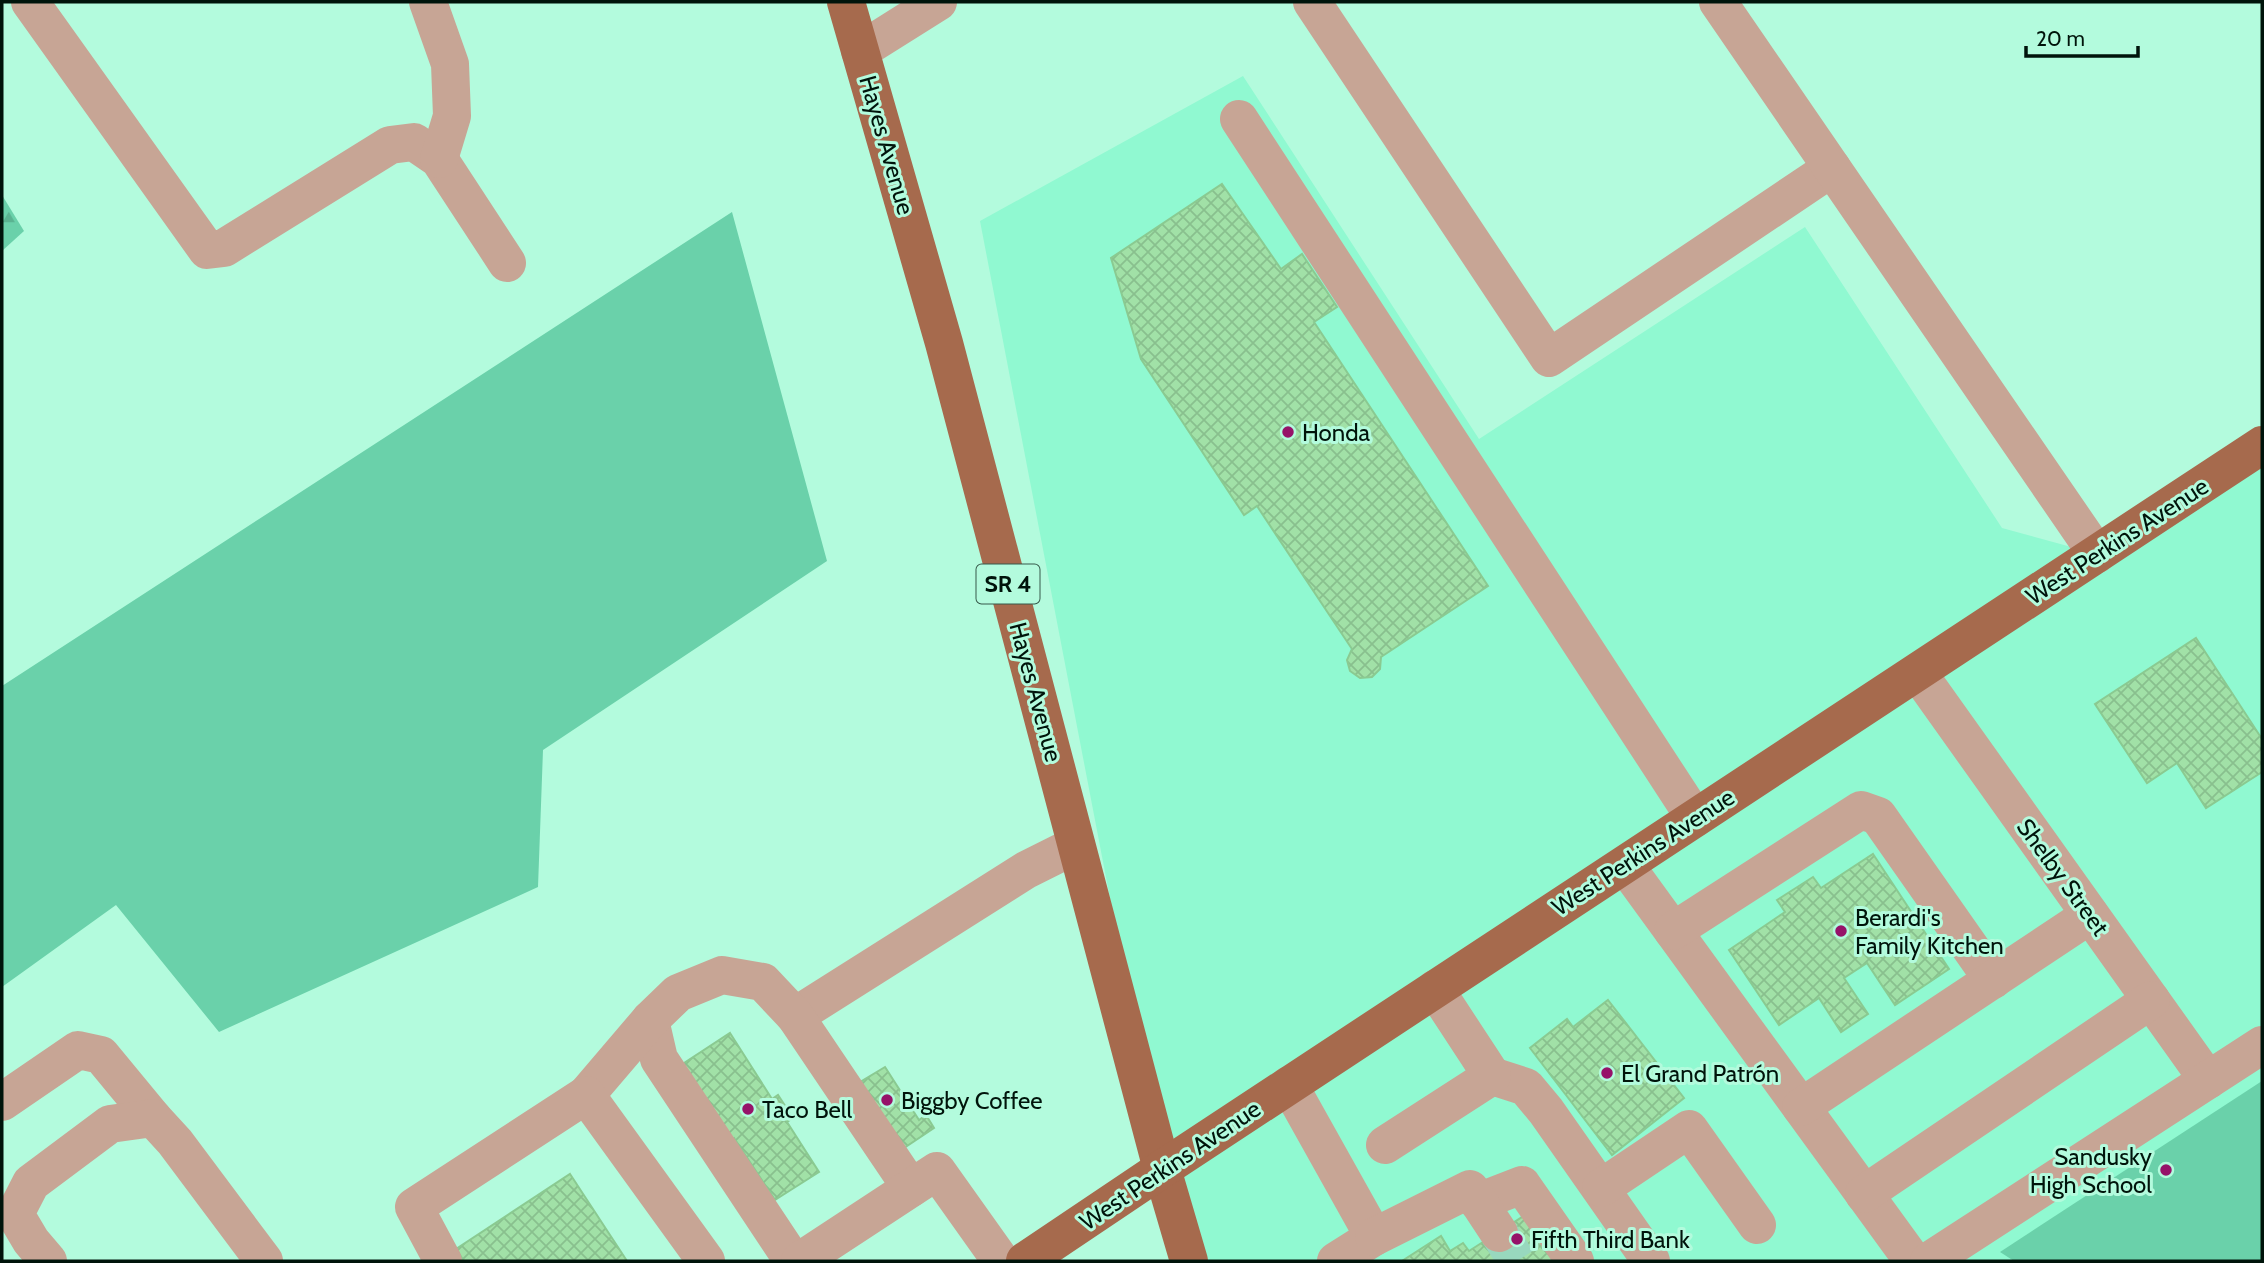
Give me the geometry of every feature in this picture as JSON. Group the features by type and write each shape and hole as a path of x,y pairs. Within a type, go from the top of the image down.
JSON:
{"main road":[{"name":"Hayes Avenue","path":"846,2 944,343 1162,1169 1189,1261"},
{"name":"West Perkins Avenue","path":"1025,1261 2262,445"}],"street":[{"path":"30,2 207,250 224,248 390,145 414,142 439,159 508,263"},
{"path":"428,2 450,64 452,116 439,159"},
{"path":"860,51 938,2"},
{"path":"1312,2 1549,358 1832,168"},
{"path":"1718,2 2097,554"},
{"path":"1239,119 1695,818"},
{"name":"Shelby Street","path":"1917,673 2208,1080"},
{"path":"1673,931 1860,810 1878,816 1993,980"},
{"path":"795,1016 1026,870 1076,845"},
{"path":"1625,864 1913,1261"},
{"path":"1801,1107 2090,915"},
{"path":"443,1261 414,1207 586,1095 650,1020 678,993 722,975 763,982 795,1016 911,1188"},
{"path":"1435,989 1492,1076 1526,1087 1546,1111 1651,1261"},
{"path":"1864,1194 2151,1000"},
{"path":"650,1020 659,1059 793,1261"},
{"path":"1929,1261 2262,1045"},
{"path":"2,1102 78,1050 101,1055 175,1142 264,1261"},
{"path":"1385,1145 1492,1076"},
{"path":"1289,1085 1374,1237"},
{"path":"586,1095 706,1261"},
{"path":"48,1261 31,1241 8,1205 31,1183 110,1124 153,1118"},
{"path":"1601,1188 1689,1129 1757,1225"},
{"path":"800,1261 937,1171 1001,1261"},
{"path":"1336,1261 1374,1237 1470,1189 1488,1217 1521,1185 1575,1261"}],"shaded area":[{"path":"1243,76 1479,439 1805,227 2002,528 2097,554 2262,445 2262,1261 1189,1261 1162,1169 980,221"}],"green space":[{"path":"2,195 24,231 2,251"},
{"path":"732,212 827,561 543,750 538,887 219,1032 116,905 2,987 2,686"},
{"name":"Sandusky High School","path":"2262,1081 2262,1261 2014,1261 2000,1252"}],"building":[{"name":"Honda","path":"1222,184 1281,269 1302,254 1337,307 1314,322 1488,586 1381,657 1380,669 1372,677 1360,678 1350,671 1347,660 1352,649 1257,506 1244,515 1141,359 1111,258"},
{"path":"2196,638 2262,739 2262,772 2206,808 2177,763 2147,783 2095,704"},
{"name":"Berardi's Family Kitchen","path":"1873,854 1949,969 1895,1005 1867,963 1844,978 1868,1014 1841,1032 1819,998 1779,1025 1729,950 1785,912 1777,900 1813,877 1821,888"},
{"name":"El Grand Patrón","path":"1608,1000 1684,1098 1612,1155 1530,1048 1567,1019 1573,1027"},
{"name":"Taco Bell","path":"730,1033 772,1099 778,1095 793,1118 787,1122 819,1172 775,1200 734,1138 729,1140 681,1065"},
{"name":"Biggby Coffee","path":"885,1067 919,1120 926,1115 934,1128 892,1156 857,1084"},
{"path":"570,1174 627,1261 464,1261 456,1249"},
{"name":"Fifth Third Bank","path":"1530,1212 1559,1261 1402,1261 1441,1236 1450,1251 1463,1243 1469,1251"}],"tunnel":[{"path":"1499,1233 1517,1261"}],"place":[{"name":"Honda","path":"1288,432"},
{"name":"Berardi's Family Kitchen","path":"1841,931"},
{"name":"El Grand Patrón","path":"1607,1073"},
{"name":"Biggby Coffee","path":"887,1100"},
{"name":"Taco Bell","path":"748,1109"},
{"name":"Sandusky High School","path":"2166,1170"},
{"name":"Fifth Third Bank","path":"1517,1239"}]}
